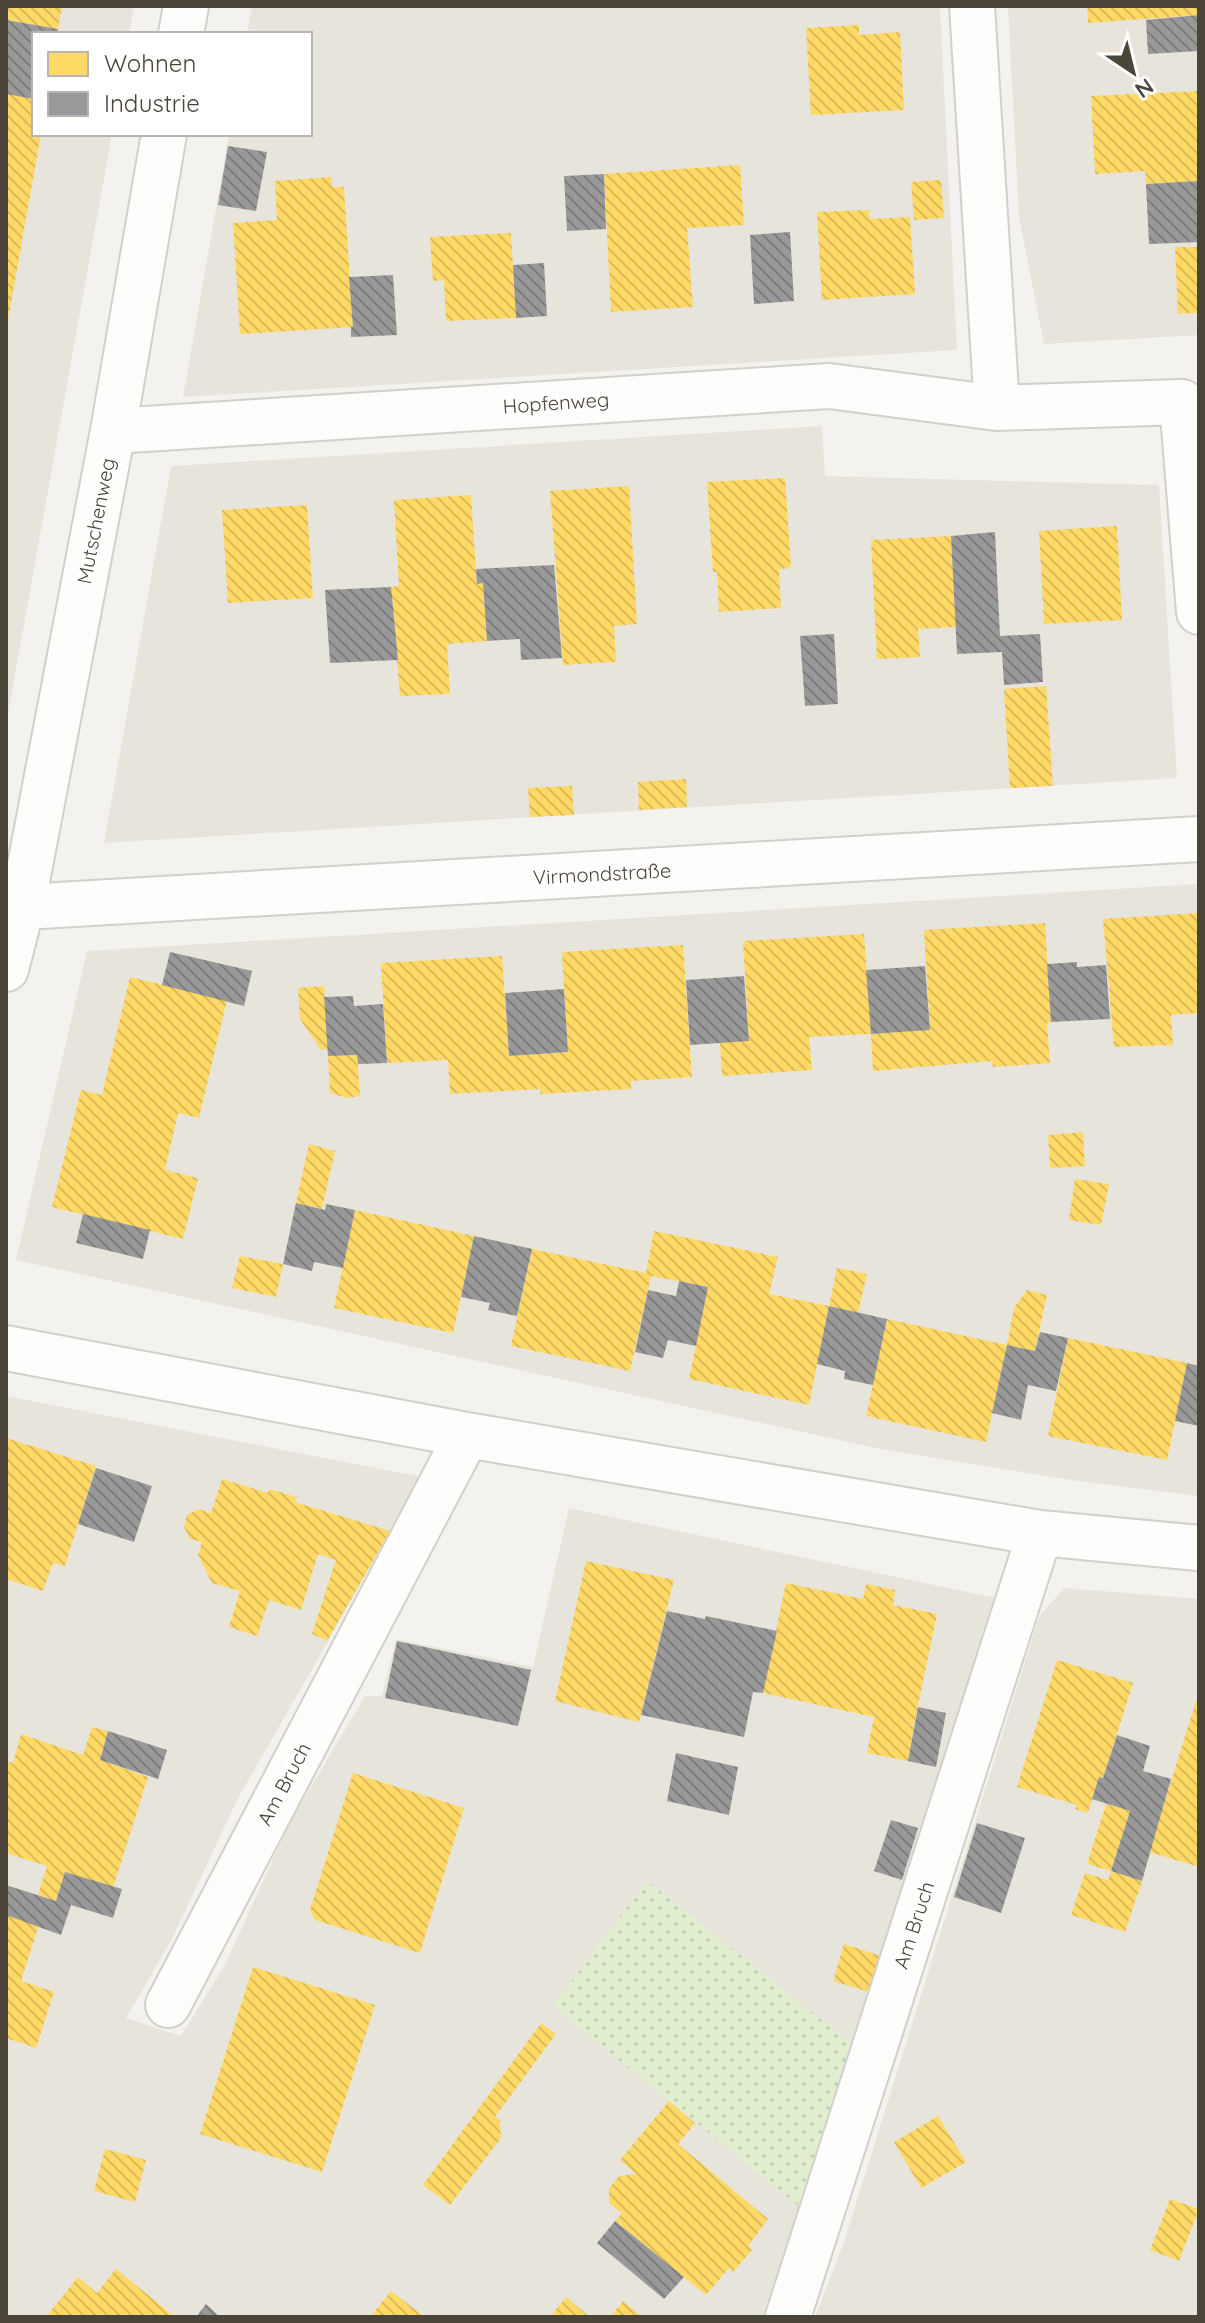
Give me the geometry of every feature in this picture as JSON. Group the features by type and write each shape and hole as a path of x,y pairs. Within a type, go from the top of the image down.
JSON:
{"street":[{"path":"181,32 186,6"},
{"path":"972,6 997,408"},
{"name":"Mutschenweg","path":"6,969 14,908 113,431 164,136"},
{"name":"Hopfenweg","path":"113,431 829,386 997,408 1182,402 1199,612"},
{"name":"Virmondstraße","path":"14,908 1199,839"},
{"path":"6,1348 467,1435 1040,1533 1199,1548"},
{"name":"Am Bruch","path":"168,2005 467,1435"},
{"name":"Am Bruch","path":"788,2317 1040,1533"}],"shaded area":[{"path":"6,6 134,6 129,32 32,32 32,136 112,136 6,725"},
{"path":"252,6 940,6 957,350 183,397 229,136 312,136 312,32 247,32"},
{"path":"1008,6 1199,6 1199,335 1044,344 1019,217"},
{"path":"822,426 825,476 1159,485 1177,778 104,843 171,466"},
{"path":"1199,884 1199,1496 1078,1481 885,1450 16,1260 87,951"},
{"path":"6,1396 422,1477 237,1800 173,1937 126,2018 181,2036 225,1965 289,1824 365,1696 382,1696 396,1639 533,1667 569,1508 996,1598 805,2211 765,2317 6,2317"},
{"path":"1064,1588 1199,1599 1199,2317 815,2317 844,2242 1039,1617"}],"green space":[{"path":"647,1881 856,2048 805,2211 553,2006"}],"building: Wohnen":[{"path":"6,6 62,6 58,29 6,20"},
{"path":"1087,6 1199,6 1199,15 1088,23"},
{"path":"859,25 859,35 900,32 904,110 811,115 806,28"},
{"path":"1199,91 1199,181 1146,184 1145,171 1095,174 1091,96"},
{"path":"6,94 32,99 32,136 41,136 8,320"},
{"path":"740,165 744,225 687,228 693,307 611,312 604,174"},
{"path":"331,177 332,187 344,187 353,327 240,334 233,223 277,220 275,181"},
{"path":"941,180 944,218 914,220 911,182"},
{"path":"869,210 870,219 910,217 915,294 822,300 817,212"},
{"path":"511,233 516,318 446,321 444,280 433,281 430,237"},
{"path":"1175,247 1199,247 1199,313 1178,314"},
{"path":"785,478 791,568 779,569 781,608 719,612 707,482"},
{"path":"629,486 637,624 614,626 616,662 563,665 550,491"},
{"path":"471,495 477,584 483,583 487,641 447,644 450,694 400,696 391,587 399,586 394,500"},
{"path":"307,505 313,598 228,603 222,510"},
{"path":"1117,526 1122,620 1044,624 1039,531"},
{"path":"951,536 956,627 918,629 920,657 877,659 871,540"},
{"path":"1046,686 1053,786 1010,788 1004,689"},
{"path":"686,779 687,807 639,810 638,782"},
{"path":"572,786 574,815 530,817 528,788"},
{"path":"1199,913 1199,1013 1171,1015 1173,1045 1114,1047 1103,919"},
{"path":"1045,923 1051,1022 1047,1023 1050,1063 993,1067 992,1061 873,1071 871,1034 930,1030 924,930"},
{"path":"864,934 871,1034 809,1037 812,1070 722,1076 720,1042 749,1041 743,941"},
{"path":"683,945 692,1077 631,1081 631,1089 540,1094 541,1089 450,1094 448,1060 387,1063 381,963 502,956 509,1056 568,1052 562,952"},
{"path":"130,977 227,1000 199,1118 178,1113 165,1170 198,1178 183,1239 52,1207 81,1090 102,1095"},
{"path":"324,986 328,1049 321,1050 300,1019 298,988"},
{"path":"357,1055 360,1096 347,1098 330,1093 328,1056"},
{"path":"1083,1132 1085,1166 1050,1168 1048,1135"},
{"path":"309,1144 335,1151 322,1209 296,1203"},
{"path":"1075,1179 1109,1184 1101,1225 1069,1220"},
{"path":"355,1210 474,1236 453,1333 334,1308"},
{"path":"654,1231 778,1257 769,1294 829,1306 809,1405 689,1379 708,1287 651,1276 630,1371 511,1346 532,1249 646,1273"},
{"path":"240,1256 283,1264 276,1297 232,1288"},
{"path":"837,1268 867,1274 858,1313 829,1306"},
{"path":"1027,1290 1047,1295 1035,1351 1007,1345 1014,1308"},
{"path":"887,1319 1007,1345 986,1442 866,1416"},
{"path":"1068,1338 1187,1363 1167,1460 1048,1436"},
{"path":"6,1438 96,1466 65,1566 53,1563 43,1591 6,1579"},
{"path":"222,1479 268,1493 269,1489 297,1497 295,1502 390,1531 327,1641 312,1634 336,1560 318,1554 301,1610 269,1600 257,1636 229,1627 240,1591 212,1583 198,1555 202,1542 190,1539 184,1527 187,1515 198,1509 211,1513"},
{"path":"586,1561 674,1580 639,1722 555,1701"},
{"path":"786,1583 863,1599 866,1584 895,1590 893,1605 937,1614 914,1725 904,1724 914,1726 908,1761 867,1753 874,1717 763,1693"},
{"path":"1057,1660 1133,1683 1103,1778 1099,1777 1088,1813 1075,1809 1077,1805 1017,1787"},
{"path":"1196,1701 1199,1702 1199,1867 1149,1852"},
{"path":"92,1727 108,1731 100,1760 148,1777 113,1888 65,1872 56,1901 38,1895 47,1866 6,1853 6,1761 13,1763 21,1734 83,1755"},
{"path":"353,1773 464,1808 420,1953 315,1920 310,1910"},
{"path":"1106,1804 1130,1811 1111,1871 1087,1864"},
{"path":"1111,1871 1142,1881 1125,1932 1071,1915 1085,1873 1108,1880"},
{"path":"6,1915 39,1925 21,1981 54,1992 36,2048 6,2038"},
{"path":"844,1944 881,1956 869,1992 833,1981"},
{"path":"253,1967 375,2005 322,2172 200,2134"},
{"path":"541,2023 556,2034 495,2117 500,2120 501,2138 450,2205 423,2185"},
{"path":"669,2101 695,2123 678,2144 768,2219 748,2246 752,2250 733,2272 729,2268 706,2295 615,2221 622,2213 609,2203 609,2188 619,2176 636,2174 620,2160"},
{"path":"938,2116 966,2162 921,2188 894,2142"},
{"path":"105,2149 146,2160 135,2202 94,2191"},
{"path":"1170,2199 1199,2209 1179,2261 1150,2250"},
{"path":"116,2269 175,2317 46,2317 78,2277 97,2293"},
{"path":"391,2291 417,2311 424,2317 370,2317"},
{"path":"566,2297 590,2317 550,2317"},
{"path":"623,2301 642,2317 610,2317"}],"building: Industrie":[{"path":"1199,15 1199,51 1148,54 1146,20"},
{"path":"6,20 58,29 57,32 32,32 32,99 6,94"},
{"path":"228,146 267,152 256,211 218,205"},
{"path":"604,174 606,229 567,231 564,176"},
{"path":"1199,181 1199,242 1149,244 1146,184"},
{"path":"790,232 794,301 754,304 750,235"},
{"path":"544,263 547,316 516,318 513,265"},
{"path":"393,275 397,335 351,337 349,277"},
{"path":"995,532 1000,636 1040,634 1043,682 1004,685 1002,652 957,654 951,536"},
{"path":"554,565 562,658 521,660 520,639 487,641 483,583 477,584 476,569"},
{"path":"391,587 398,660 330,663 325,590"},
{"path":"834,634 838,704 805,706 800,636"},
{"path":"170,952 252,971 244,1006 162,985"},
{"path":"1077,962 1077,967 1106,965 1110,1019 1051,1022 1047,964"},
{"path":"925,966 930,1030 871,1034 866,970"},
{"path":"744,976 749,1041 690,1045 686,980"},
{"path":"564,989 568,1052 509,1056 505,993"},
{"path":"353,996 354,1006 383,1004 387,1063 358,1064 357,1055 328,1056 324,997"},
{"path":"296,1203 325,1210 326,1204 355,1210 343,1268 314,1262 312,1271 283,1264"},
{"path":"83,1214 150,1230 143,1259 76,1243"},
{"path":"474,1236 532,1249 517,1316 488,1310 490,1303 461,1297"},
{"path":"679,1281 708,1287 696,1346 668,1340 663,1358 635,1352 648,1290 676,1296"},
{"path":"829,1306 887,1319 873,1385 844,1379 845,1371 817,1364"},
{"path":"1040,1332 1068,1338 1056,1391 1028,1385 1021,1420 992,1413 1007,1345 1035,1351"},
{"path":"1187,1363 1199,1366 1199,1426 1175,1421"},
{"path":"96,1468 152,1486 134,1542 78,1524"},
{"path":"667,1611 777,1631 763,1693 753,1692 744,1737 641,1715"},
{"path":"397,1641 531,1670 518,1726 385,1698"},
{"path":"918,1707 946,1713 936,1767 908,1761"},
{"path":"108,1731 167,1750 158,1779 100,1760"},
{"path":"1117,1735 1150,1746 1143,1771 1171,1779 1142,1881 1111,1871 1130,1811 1092,1799 1099,1777 1103,1778"},
{"path":"676,1753 738,1767 729,1815 667,1801"},
{"path":"891,1820 918,1828 902,1880 874,1871"},
{"path":"977,1823 1025,1838 1001,1913 954,1897"},
{"path":"65,1872 122,1889 113,1918 71,1905 61,1935 6,1915 6,1885 56,1901"},
{"path":"615,2221 684,2277 664,2299 597,2243"},
{"path":"206,2304 220,2317 196,2317"}]}
